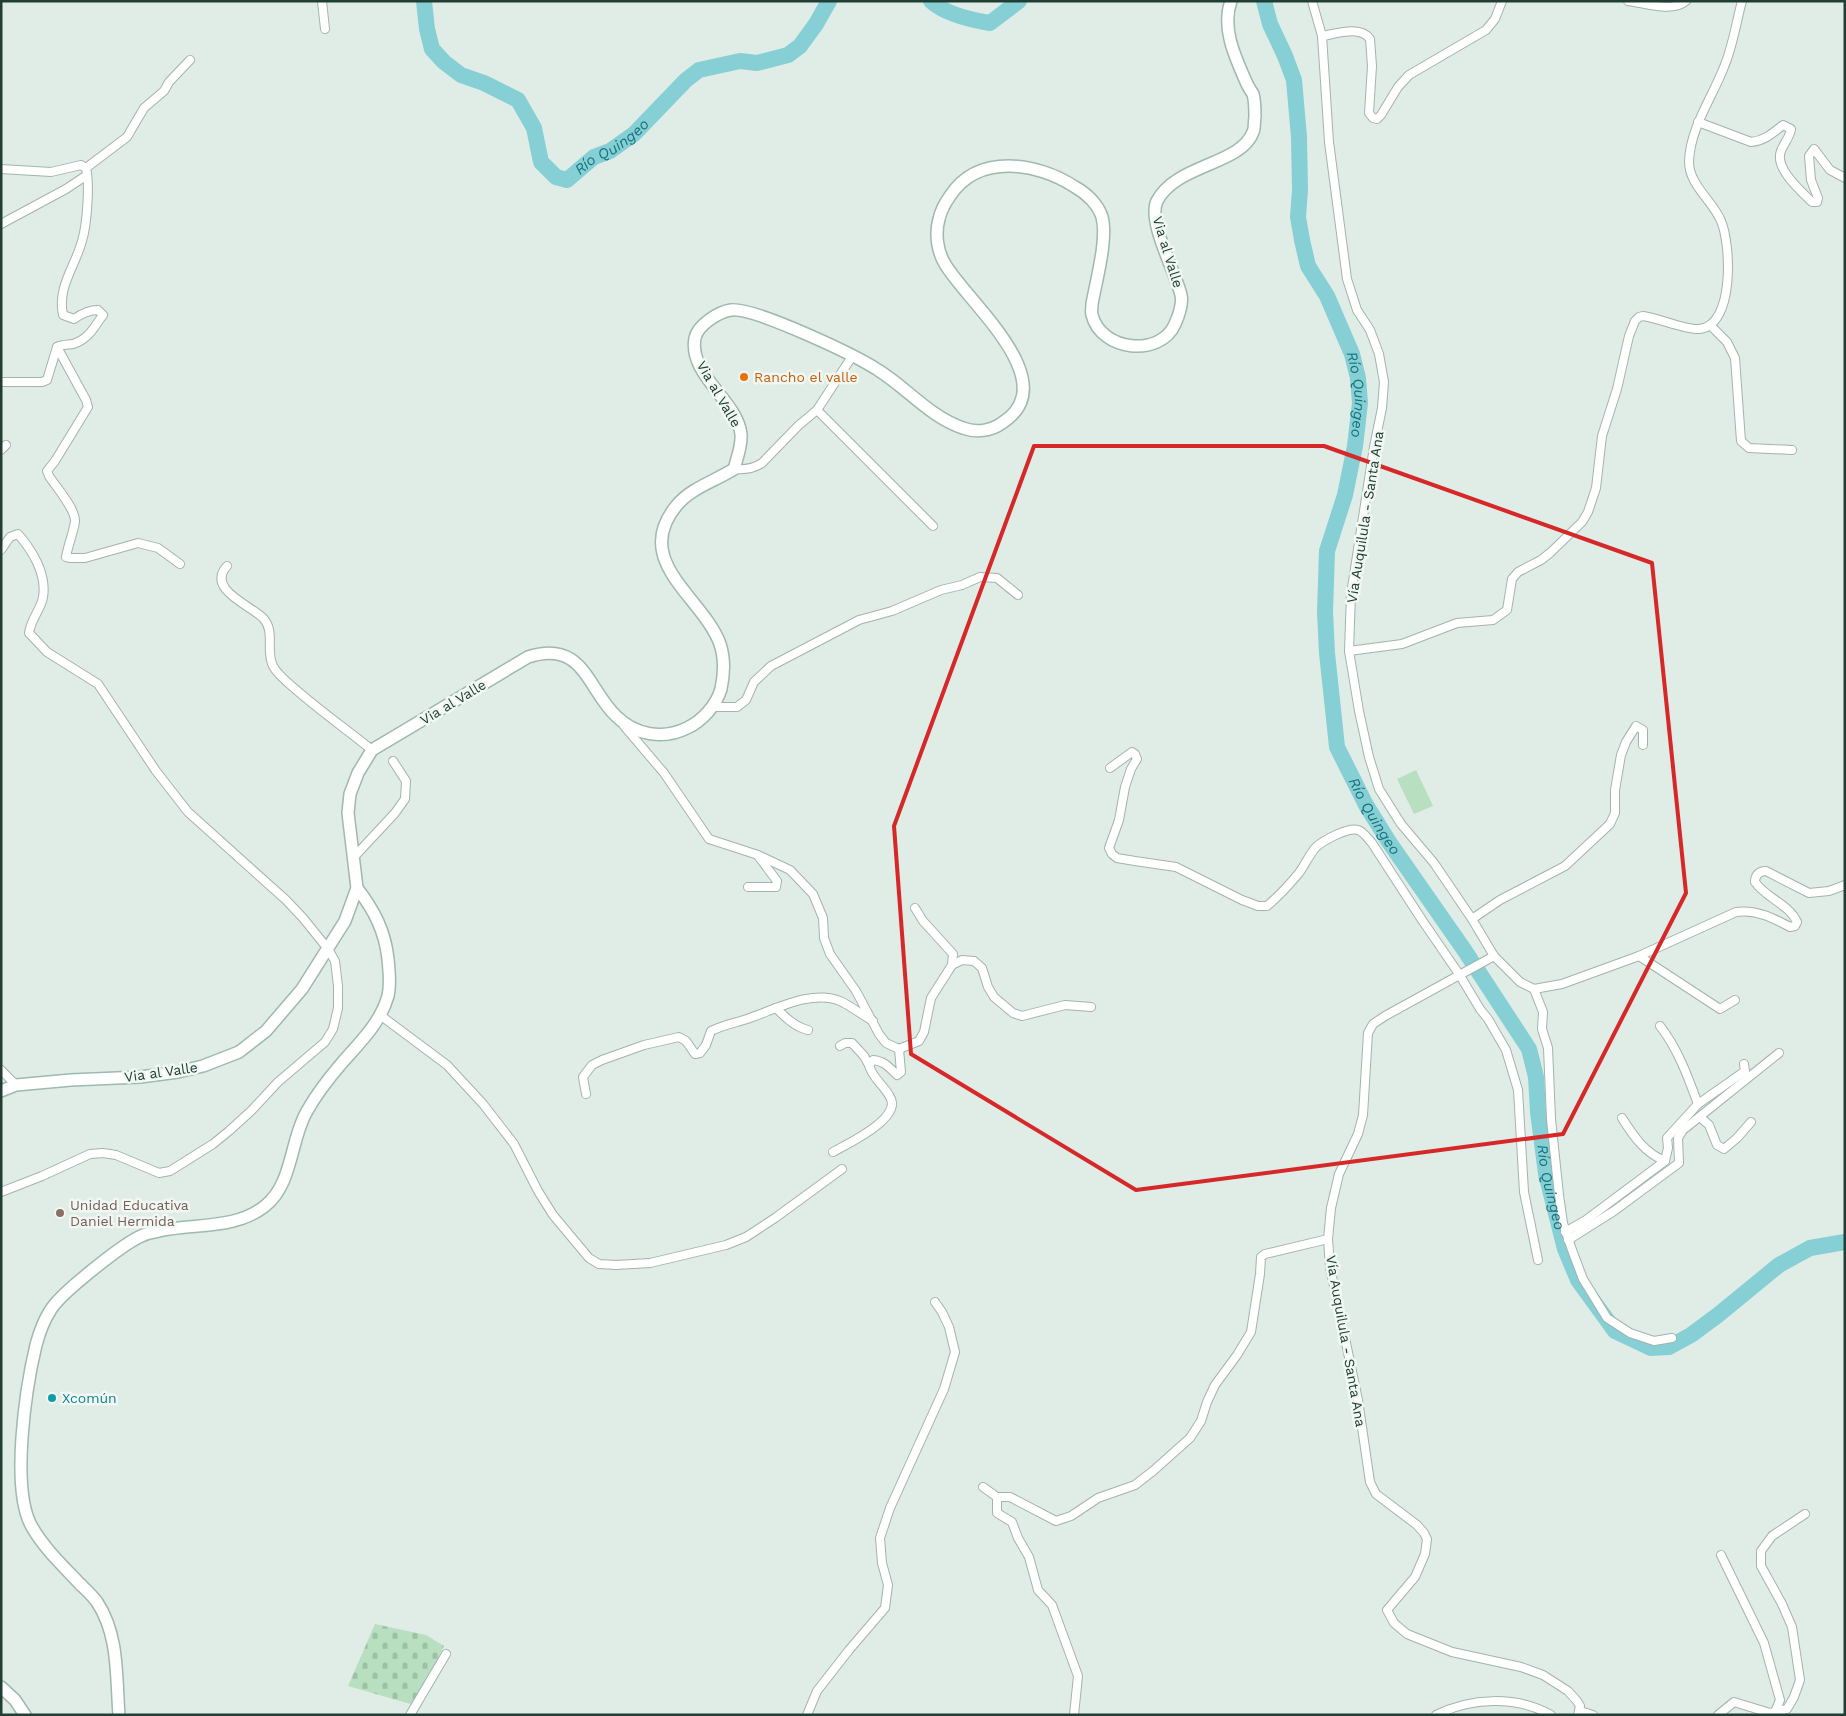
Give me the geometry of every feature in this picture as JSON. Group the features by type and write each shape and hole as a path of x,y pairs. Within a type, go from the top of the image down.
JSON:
{"main road":[{"name":"Via al Valle","path":"1,1091 16,1085 140,1077 178,1072 203,1066 239,1052 266,1031 302,989 345,921 357,888 348,813 350,794 358,773 372,750 518,663 538,654 550,654 576,663 584,670 617,717 632,727 648,734 660,736 686,728 712,707 719,696 724,668 719,643 703,616 672,576 661,547 662,538 670,516 676,506 687,495 734,469 741,441 741,431 732,410 701,366 696,353 695,338 704,324 721,313 731,310 757,314 853,355 881,371 926,407 952,424 965,429 979,431 988,430 1000,425 1011,417 1019,403 1023,388 1018,362 1009,346 945,265 937,239 938,220 943,206 955,188 973,174 993,167 1022,166 1052,174 1068,182 1086,194 1101,214 1104,237 1092,304 1092,315 1098,327 1113,341 1128,345 1148,345 1163,339 1169,334 1179,315 1182,306 1182,296 1154,214 1156,201 1182,176 1239,149 1249,140 1254,131 1255,106 1252,94 1233,50 1228,28 1227,12 1231,1"},
{"path":"119,1715 114,1648 109,1627 97,1602 54,1556 32,1526 27,1515 22,1492 22,1445 24,1416 37,1343 50,1311 61,1296 139,1237 159,1231 231,1222 248,1217 266,1206 275,1196 285,1176 300,1124 307,1109 340,1065 370,1031 380,1015 388,996 390,981 387,949 377,917 357,888"},
{"path":"1,1687 15,1700 25,1715"}],"street":[{"path":"322,1 325,29"},
{"name":"Vía Auquilula - Santa Ana","path":"1312,1 1322,36 1329,142 1346,279 1357,310 1370,330 1379,354 1384,382 1382,408 1351,594 1349,651 1359,711 1369,757 1379,789 1401,824 1434,863 1472,919 1494,956 1385,1016 1373,1024 1368,1033 1363,1115 1358,1134 1339,1174 1331,1208 1328,1239 1330,1267 1358,1400 1370,1482 1376,1494 1417,1525 1427,1538 1425,1554 1416,1577 1387,1610 1390,1617 1407,1634 1452,1652 1521,1667 1543,1675 1568,1691 1577,1701 1579,1713"},
{"path":"1322,36 1358,31 1365,33 1370,39 1372,66 1369,113 1371,117 1377,119 1381,116 1398,87 1409,75 1486,30 1495,19 1502,1"},
{"path":"1628,1 1670,7 1683,4 1686,1"},
{"path":"1349,651 1402,644 1457,623 1493,620 1507,610 1512,579 1518,572 1541,560 1582,522 1588,512 1596,488 1602,436 1617,389 1629,336 1635,321 1643,316 1696,329 1710,325 1720,312 1727,289 1728,272 1724,228 1712,204 1699,189 1689,171 1690,153 1698,122 1725,65 1742,1"},
{"path":"1,224 87,172 127,137 144,108 164,91 169,82 190,60"},
{"path":"1698,122 1751,142 1766,138 1783,125 1791,129 1790,135 1780,152 1782,165 1785,173 1812,202 1816,202 1818,198 1811,180 1809,156 1814,149 1830,170 1845,178"},
{"path":"1,169 51,172 80,165 87,172 83,241 64,287 61,304 63,315 74,319 94,310 98,310 103,315 95,328 81,342 62,345 57,348 47,380 42,382 1,382"},
{"path":"1710,325 1726,342 1735,358 1741,442 1749,448 1792,450"},
{"path":"57,348 88,407 47,471 71,508 75,521 66,556 85,558 138,543 158,548 180,564"},
{"path":"734,469 745,470 762,463 799,425 817,410 853,355"},
{"path":"817,410 933,526"},
{"path":"1,550 10,538 18,534 30,548 42,576 43,598 31,622 29,633 47,652 98,684 156,771 188,812 286,900 328,949 335,962 338,986 338,1008 333,1029 325,1042 278,1082 251,1111 213,1144 170,1171 159,1173 116,1155 104,1153 90,1154 1,1192"},
{"path":"227,566 223,570 222,582 226,590 264,619 270,632 270,656 276,670 314,707 372,750"},
{"path":"712,707 736,708 746,700 754,682 771,666 859,620 892,611 941,590 962,585 980,577 997,578 1018,595"},
{"path":"617,717 664,773 709,839 758,855 790,870 812,894 823,918 824,938 830,954 856,991 879,1034 886,1043 899,1049 919,1041 924,1032 931,998 952,965 953,954 923,921 915,908"},
{"path":"1472,919 1500,900 1565,866 1610,824 1615,813 1615,790 1621,755 1626,742 1636,726 1643,730 1643,745"},
{"path":"1110,768 1132,752 1136,754 1137,759 1131,769 1125,787 1119,820 1110,848 1112,854 1117,858 1176,867 1258,906 1267,906 1300,871 1317,847 1344,832 1357,830 1363,833 1372,843 1422,920 1461,973 1480,1010 1488,1019 1506,1050 1518,1090 1524,1192 1538,1260"},
{"path":"354,857 395,814 405,799 406,781 392,761"},
{"path":"748,887 776,887 777,885 777,881 758,855"},
{"path":"1494,956 1520,982 1534,989 1562,984 1639,956 1736,912 1746,910 1770,916 1790,927 1795,926 1797,922 1793,913 1767,896 1755,882 1755,878 1763,871 1809,893 1829,891 1845,884"},
{"path":"1639,956 1720,1009 1735,1000"},
{"path":"952,965 962,960 974,961 982,968 988,987 994,997 1013,1013 1022,1016 1065,1005 1091,1007"},
{"path":"1534,989 1543,1012 1542,1029 1548,1048 1550,1119 1560,1204 1567,1236 1583,1279 1607,1318 1630,1333 1654,1341 1672,1338"},
{"path":"586,1094 583,1077 592,1065 602,1060 644,1045 679,1037 686,1041 694,1054 700,1053 706,1045 711,1031 722,1025 747,1019 805,998 839,1001 873,1020"},
{"path":"776,1008 786,1018 808,1030"},
{"path":"380,1015 447,1065 483,1104 514,1144 552,1215 589,1258 599,1264 650,1263 726,1245 746,1237 775,1218 842,1169"},
{"path":"1660,1026 1669,1037 1682,1062 1698,1104"},
{"path":"833,1152 876,1127 889,1112 892,1104 891,1098 870,1072 869,1065 864,1056 852,1043 844,1043 840,1046"},
{"path":"869,1065 873,1060 880,1061 897,1075 901,1072 898,1056 899,1049"},
{"path":"1567,1236 1614,1211 1679,1164 1678,1138 1683,1130 1779,1054"},
{"path":"1567,1236 1665,1161 1668,1148 1667,1138 1698,1104 1745,1071 1744,1064"},
{"path":"1,1070 16,1085"},
{"path":"1700,1117 1709,1125 1717,1145 1724,1149 1738,1138 1751,1122"},
{"path":"1622,1118 1644,1148 1665,1161"},
{"path":"983,1487 997,1497 1010,1497 1056,1521 1071,1516 1098,1498 1135,1485 1154,1471 1190,1438 1201,1420 1215,1385 1246,1341 1250,1332 1261,1257 1265,1254 1328,1239"},
{"path":"807,1715 817,1691 885,1608 888,1585 882,1563 880,1538 890,1508 944,1389 955,1352 949,1327 942,1312 934,1302"},
{"path":"997,1497 996,1513 1012,1522 1018,1538 1029,1557 1038,1590 1052,1605 1078,1676 1074,1715"},
{"path":"1718,1715 1734,1702 1761,1712 1775,1712 1787,1709 1794,1697 1800,1680 1792,1627 1782,1604 1761,1566 1761,1551 1772,1536 1805,1514"},
{"path":"1721,1555 1764,1643 1780,1700 1775,1712"},
{"path":"410,1715 446,1654"},
{"path":"1436,1715 1449,1708 1470,1703 1510,1701 1531,1706 1551,1715"},
{"path":"1579,1713 1593,1715"}],"highlighted area":[{"path":"1034,446 1324,446 1652,563 1686,893 1563,1134 1136,1190 911,1054 894,826"}],"green space":[{"path":"1416,770 1433,806 1414,814 1397,779"},
{"path":"375,1624 426,1635 444,1646 414,1705 348,1686"}],"waterway":[{"name":"Río Quingeo","path":"424,1 427,29 432,49 444,62 461,75 484,83 518,100 534,128 541,162 556,177 567,180 594,157 610,151 634,134 686,80 699,70 740,61 757,63 788,55 800,46 816,24 829,1"},
{"name":"Río Quingeo","path":"931,1 943,10 951,13 990,23 1019,1"},
{"name":"Río Quingeo","path":"1264,1 1270,24 1294,80 1299,137 1300,190 1298,217 1308,266 1327,296 1352,354 1358,378 1360,403 1355,446 1345,495 1327,551 1325,612 1327,653 1337,747 1366,805 1389,842 1465,951 1529,1049 1536,1077 1538,1112 1546,1174 1565,1249 1578,1280 1615,1331 1651,1348 1669,1347 1691,1335 1718,1315 1779,1265 1810,1248 1845,1242"}],"place":[{"name":"Rancho el valle","path":"744,377"},
{"name":"Unidad Educativa Daniel Hermida","path":"60,1213"},
{"name":"Xcomún","path":"52,1398"}]}
